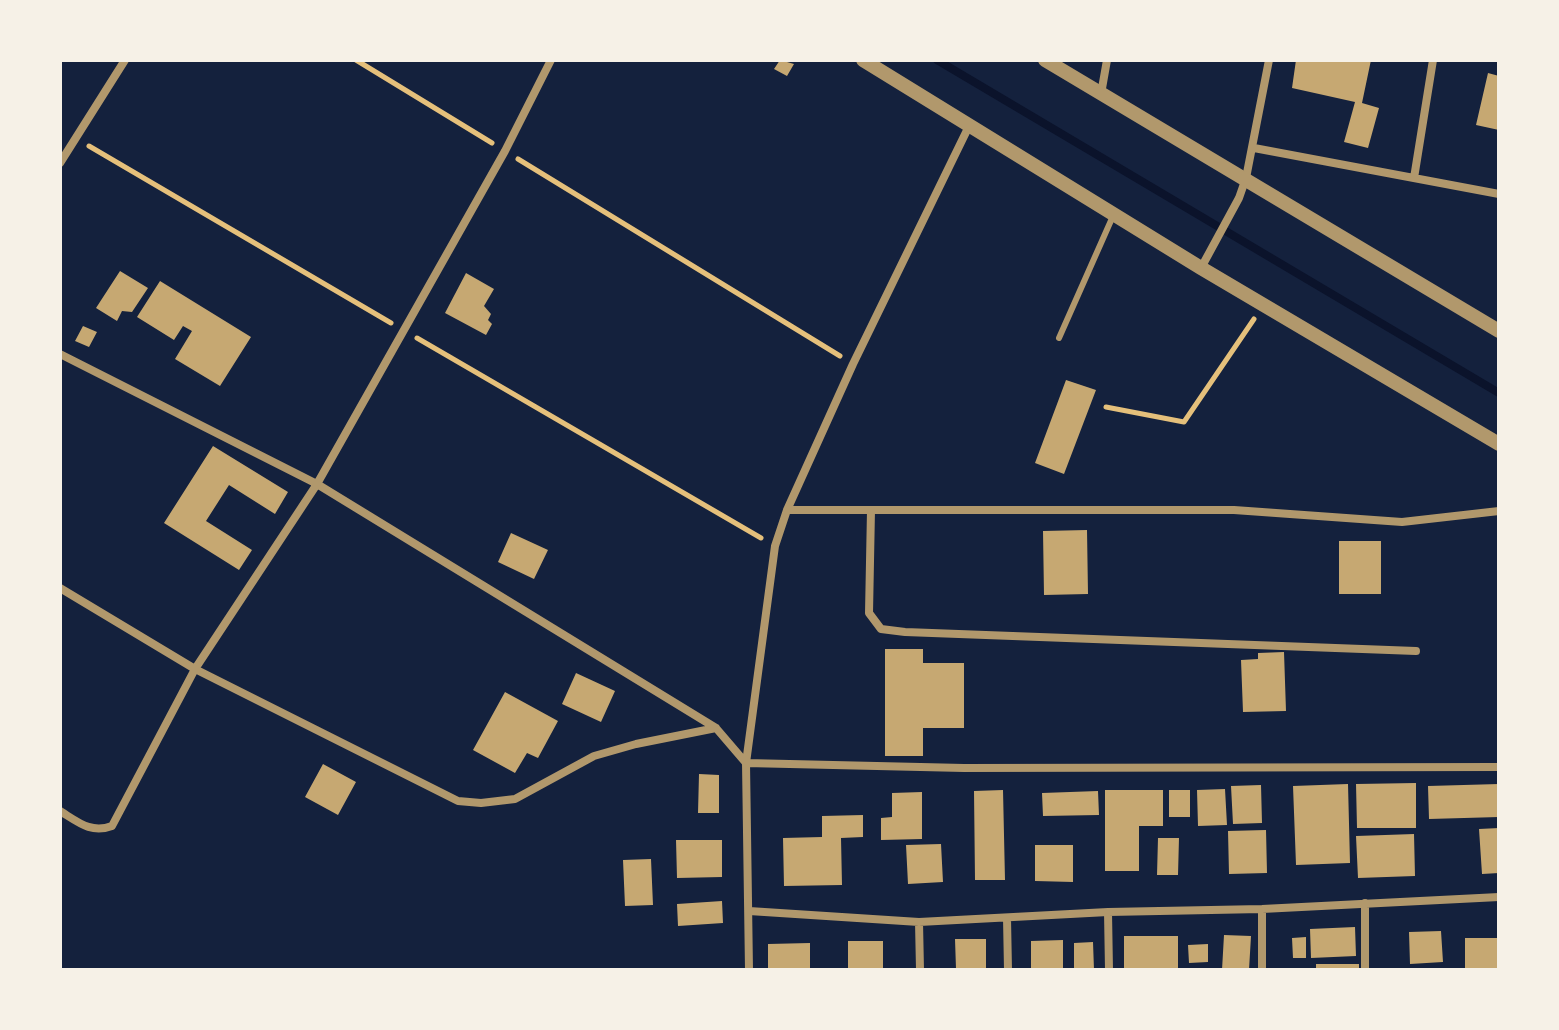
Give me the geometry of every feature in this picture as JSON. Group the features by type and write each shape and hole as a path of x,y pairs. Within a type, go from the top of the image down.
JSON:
{"street":[{"path":"60,163 125,60"},
{"path":"60,811 89,829 103,830 112,826 195,669 317,484 505,151 551,60"},
{"path":"863,60 1201,268 1499,444"},
{"path":"1045,60 1499,331"},
{"path":"1101,94 1107,60"},
{"path":"1201,268 1239,198 1246,178 1269,60"},
{"path":"1414,178 1433,60"},
{"path":"749,970 746,763 775,546 787,510 853,364 970,124"},
{"path":"1254,148 1499,194"},
{"path":"60,354 317,484 716,728 746,763 964,768 1499,767"},
{"path":"787,510 1234,510 1402,522 1499,511"},
{"path":"871,510 869,613 881,629 1416,651"},
{"path":"60,588 195,669 458,801 481,803 515,799 594,756 716,728"},
{"path":"749,911 919,922 1499,897"},
{"path":"1365,903 1365,970"},
{"path":"1262,909 1262,970"},
{"path":"1108,912 1109,970"},
{"path":"1007,918 1008,970"},
{"path":"919,922 920,970"}],"lane":[{"path":"1059,338 1114,213"}],"path":[{"path":"356,60 853,364"},
{"path":"1106,407 1184,422 1264,305"}],"building":[{"path":"780,60 794,64 787,76 774,69"},
{"path":"1296,60 1371,60 1362,103 1379,108 1368,148 1344,142 1355,102 1292,88"},
{"path":"1488,73 1499,76 1499,130 1476,125"},
{"path":"120,271 148,288 132,312 122,311 117,321 96,308"},
{"path":"466,273 494,289 484,306 491,314 488,320 492,324 486,335 445,313"},
{"path":"160,281 251,337 220,386 175,359 192,331 183,326 174,340 137,317"},
{"path":"83,326 97,332 89,347 75,341"},
{"path":"1066,380 1096,390 1064,474 1035,463"},
{"path":"213,446 288,492 275,514 229,485 206,521 252,550 239,570 164,523"},
{"path":"1087,530 1088,594 1044,595 1043,531"},
{"path":"511,533 548,550 534,579 498,562"},
{"path":"1339,541 1381,541 1381,594 1339,594"},
{"path":"885,649 923,649 923,663 964,663 964,728 923,728 923,756 885,756"},
{"path":"1284,652 1286,711 1243,712 1241,660 1258,659 1258,653"},
{"path":"576,673 615,691 601,722 562,704"},
{"path":"505,692 558,721 538,758 527,753 515,773 473,750"},
{"path":"323,764 356,782 338,815 305,797"},
{"path":"699,774 719,775 719,813 698,813"},
{"path":"1416,783 1416,828 1357,828 1356,784"},
{"path":"1348,784 1350,863 1296,865 1293,786"},
{"path":"1499,784 1499,817 1429,819 1428,786"},
{"path":"1261,785 1262,823 1233,824 1231,786"},
{"path":"1225,789 1227,825 1198,826 1197,790"},
{"path":"1003,790 1005,880 975,880 974,791"},
{"path":"1105,790 1163,790 1163,826 1139,826 1139,871 1105,871"},
{"path":"1169,790 1190,790 1190,817 1169,817"},
{"path":"1098,791 1099,815 1043,816 1042,793"},
{"path":"922,792 922,839 881,840 881,818 892,817 892,793"},
{"path":"863,815 863,837 841,838 842,885 784,886 783,838 822,837 822,816"},
{"path":"1499,828 1499,873 1482,874 1479,829"},
{"path":"1266,830 1267,873 1229,874 1228,831"},
{"path":"1414,834 1415,876 1358,878 1356,836"},
{"path":"1158,838 1179,838 1178,875 1157,875"},
{"path":"676,840 722,840 722,877 677,878"},
{"path":"941,844 943,882 908,884 906,845"},
{"path":"1035,845 1073,845 1073,882 1035,881"},
{"path":"651,859 653,905 625,906 623,860"},
{"path":"722,901 723,923 678,926 677,904"},
{"path":"1355,927 1356,956 1311,958 1310,929"},
{"path":"1441,931 1443,962 1410,964 1409,932"},
{"path":"1224,935 1251,936 1249,970 1222,970"},
{"path":"1124,936 1178,936 1178,970 1124,970"},
{"path":"1306,937 1306,958 1293,958 1292,938"},
{"path":"1465,938 1499,938 1499,970 1465,970"},
{"path":"955,939 986,939 986,968 956,969"},
{"path":"1063,940 1063,970 1031,970 1031,941"},
{"path":"848,941 883,941 883,969 848,968"},
{"path":"1093,942 1094,970 1074,970 1074,943"},
{"path":"810,943 810,970 768,970 768,944"},
{"path":"1208,944 1208,962 1189,963 1188,945"},
{"path":"1316,964 1359,964 1359,970 1316,970"}],"waterway":[{"path":"937,60 1499,393"}]}
